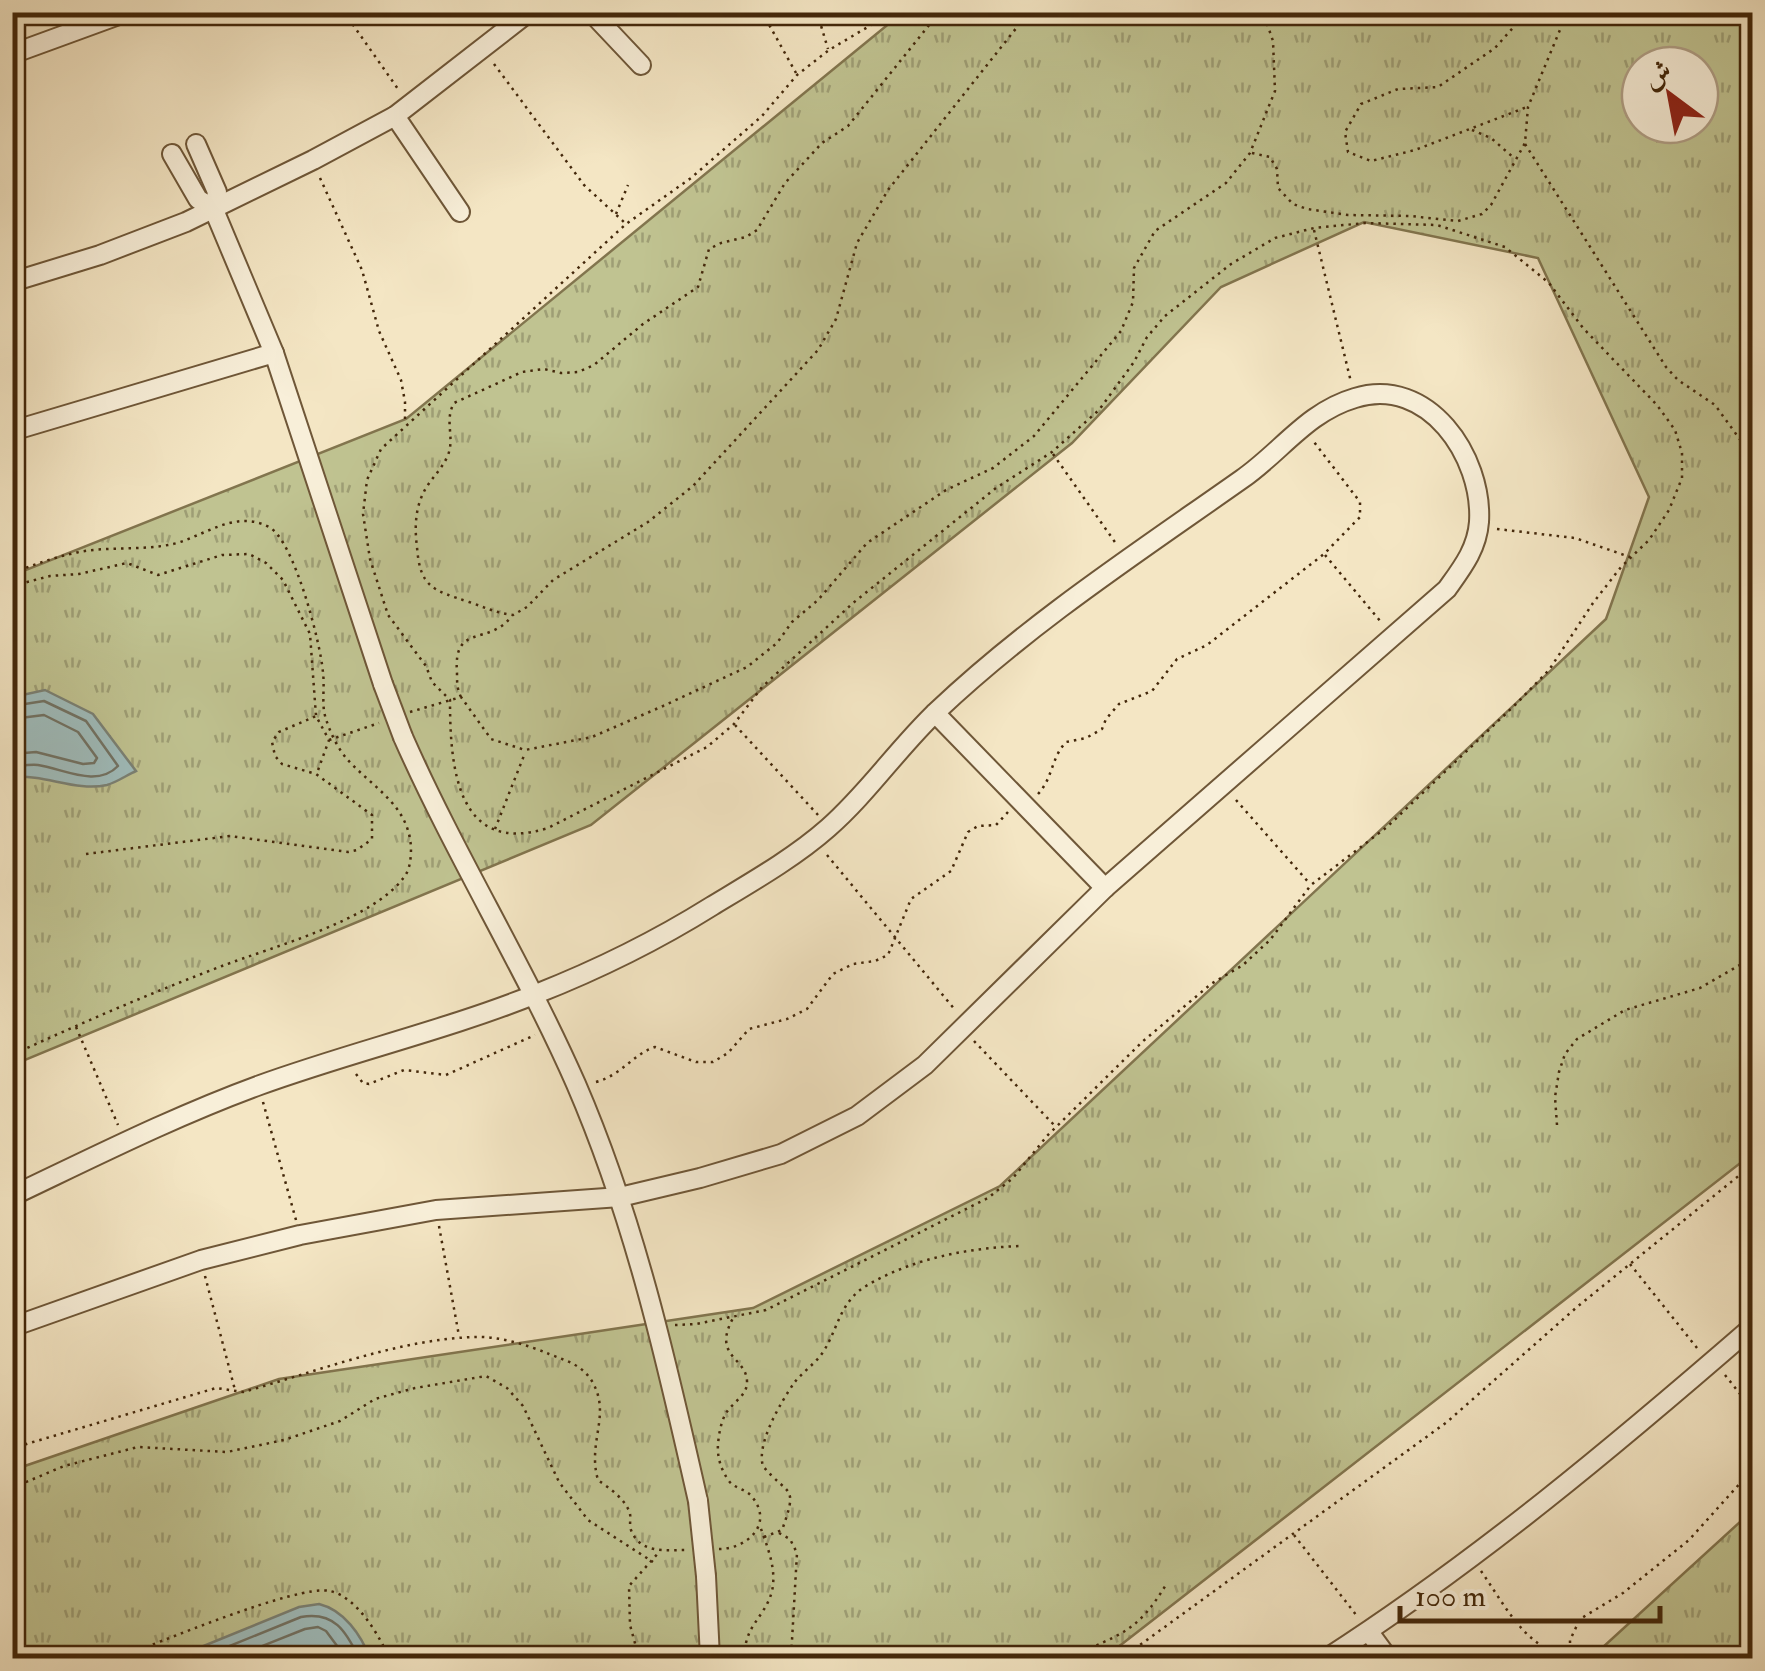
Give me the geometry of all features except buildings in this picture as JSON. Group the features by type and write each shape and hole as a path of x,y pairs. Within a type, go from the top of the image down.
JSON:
{"street":[{"path":"12,54 126,12"},
{"path":"12,282 100,256 214,210 312,160 403,111 529,12"},
{"path":"590,12 641,65"},
{"path":"403,111 460,212"},
{"path":"196,144 217,192 214,210 274,353 402,736 438,815 550,1028 620,1197 658,1326 698,1501 710,1658"},
{"path":"172,154 198,200 214,210"},
{"path":"12,431 274,353"},
{"path":"12,1196 125,1142 258,1086 534,995 624,956 693,917 829,827 935,713 1037,624 1252,472 1301,425 1349,399 1389,394 1409,400 1451,430 1470,464 1479,495 1479,527 1468,560 1447,589 1106,888 925,1065 858,1116 781,1154 620,1197 436,1210 300,1235 201,1260 12,1327"},
{"path":"935,713 1106,888"},
{"path":"1328,1658 1473,1558 1632,1432 1752,1326"},
{"path":"1369,1632 1388,1658"}],"path":[{"path":"344,12 403,111"},
{"path":"762,12 796,74"},
{"path":"658,1326 696,1324 766,1310 988,1198 1013,1178 1056,1127 1168,1019 1243,965 1270,940 1311,885 1387,827 1549,670 1593,603 1649,540 1669,510 1682,478 1682,453 1675,430 1657,405 1583,328 1549,283 1505,246 1437,225 1365,222 1314,228 1275,238 1232,264 1165,316 1146,337 1134,362 1099,410 1052,452 996,488 853,603 762,686 734,724 708,747 548,828 530,834 494,830 478,819 460,790 450,754 450,700 432,682 426,666 388,616 370,559 364,514 366,480 381,449 626,224 691,178 762,116 796,74 894,12"},
{"path":"513,615 451,598 419,572 415,529 419,503 429,479 442,467 449,452 448,418 454,403 522,372 578,372 594,365 643,324 690,294 703,278 709,249 757,230 785,183 822,144 848,126 936,12"},
{"path":"1029,12 888,190 857,243 836,319 818,350 694,486 648,522 553,580 500,628 470,638 458,648 457,690 491,739 525,750 592,738 747,667 777,643 868,542 946,490 992,468 1034,436 1121,331 1133,302 1134,268 1155,231 1226,183 1250,153 1275,91 1273,42 1262,12"},
{"path":"1527,12 1496,48 1438,87 1398,89 1360,104 1345,132 1348,152 1371,161 1415,150 1528,107"},
{"path":"1250,153 1270,157 1278,188 1293,204 1307,209 1458,221 1482,214 1491,205 1524,143 1528,107 1562,25 1572,12"},
{"path":"819,19 829,50"},
{"path":"484,50 584,185 626,224"},
{"path":"1470,129 1491,138 1515,159"},
{"path":"1524,143 1666,368 1715,404 1752,456"},
{"path":"312,160 362,270 378,331 401,380 406,402 404,424"},
{"path":"615,215 628,185"},
{"path":"1314,228 1335,322 1345,348 1351,384 1349,399"},
{"path":"578,1088 615,1077 644,1052 656,1047 705,1064 721,1059 749,1029 807,1009 833,974 853,964 882,959 892,949 894,936 912,900 950,871 968,832 978,826 996,825 1048,784 1054,760 1066,742 1086,738 1102,729 1119,704 1152,692 1177,659 1207,645 1324,554 1357,522 1362,508 1301,425"},
{"path":"1052,452 1128,560"},
{"path":"12,573 84,551 164,546 215,526 251,522 274,529 286,546 316,638 324,671 324,716 346,757 379,787 404,819 410,838 406,875 381,900 309,935 75,1026 12,1055"},
{"path":"1479,527 1575,538 1632,557"},
{"path":"12,586 127,563 158,576 222,555 249,554 266,563 283,580 310,634 316,716 329,740 316,774"},
{"path":"1324,554 1393,636"},
{"path":"436,702 461,697"},
{"path":"86,854 230,836 338,851 357,850 372,839 372,816 316,774 282,764 276,756 272,742 279,732 316,716"},
{"path":"734,724 829,827"},
{"path":"329,740 335,738"},
{"path":"494,830 525,750"},
{"path":"1222,784 1311,885"},
{"path":"813,839 966,1028 1056,1127"},
{"path":"1557,1125 1555,1096 1559,1072 1565,1054 1577,1040 1634,1006 1700,988 1752,958"},
{"path":"75,1026 125,1142"},
{"path":"344,1058 363,1083 375,1083 404,1070 446,1075 550,1028"},
{"path":"258,1086 300,1235"},
{"path":"1122,1658 1447,1422 1630,1263 1752,1165"},
{"path":"436,1210 459,1339"},
{"path":"764,1538 782,1530 790,1495 764,1466 761,1446 795,1382 824,1352 848,1302 861,1289 909,1266 982,1249 1020,1246"},
{"path":"201,1260 235,1390"},
{"path":"1630,1263 1752,1409"},
{"path":"734,1317 726,1336 727,1346 747,1383 743,1394 726,1413 719,1431 718,1451 722,1470 732,1486 751,1495 757,1504 774,1573 772,1590 744,1644 744,1658"},
{"path":"12,1452 23,1445 216,1388 243,1392 418,1343 478,1336 537,1348 578,1365 591,1378 599,1396 601,1414 593,1448 598,1480 616,1494 630,1513 636,1540 652,1549 695,1550"},
{"path":"12,1488 64,1466 138,1447 227,1452 284,1440 340,1421 375,1399 486,1376 508,1388 524,1406 559,1482 588,1520 652,1562"},
{"path":"1473,1558 1530,1638 1553,1654 1569,1658 1570,1640 1580,1619 1622,1593 1689,1540 1752,1470"},
{"path":"712,1549 739,1547 755,1534 759,1524"},
{"path":"778,1532 790,1539 798,1553 791,1658"},
{"path":"1294,1534 1369,1632"},
{"path":"639,1658 627,1596 634,1577 661,1550"},
{"path":"1069,1658 1135,1626 1168,1584"},
{"path":"118,1658 288,1596 328,1591 343,1596 357,1610 390,1658"}],"green space":[{"path":"902,13 1752,13 1752,1154 1104,1658 13,1658 13,1470 279,1379 753,1308 1000,1186 1606,619 1649,497 1538,258 1364,222 1221,287 1072,443 591,825 13,1065 13,575 406,419"},
{"path":"1752,1511 1752,1658 1591,1658"}],"water":[{"path":"45,690 93,714 136,771 111,784 95,787 13,777 13,697"},
{"path":"319,1604 350,1625 370,1658 174,1658 299,1607"}]}
